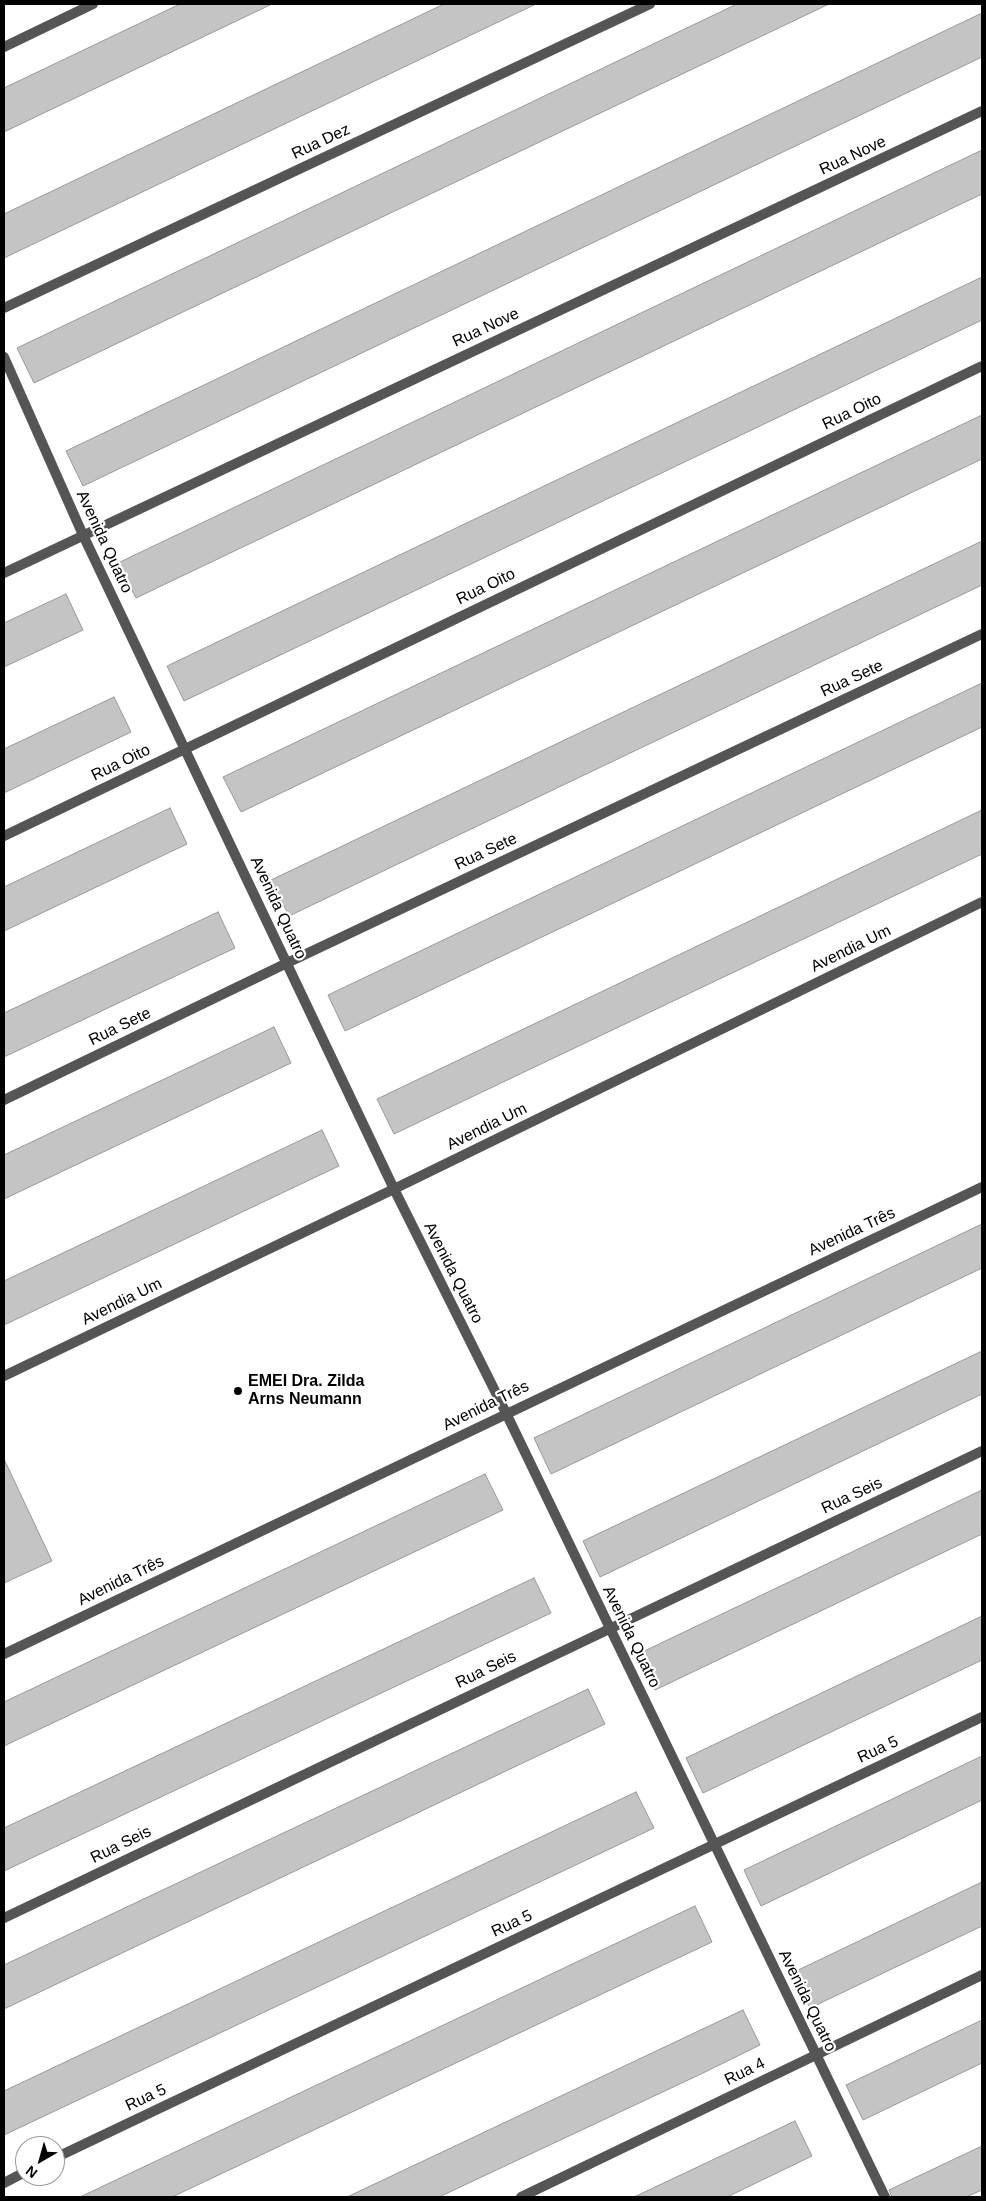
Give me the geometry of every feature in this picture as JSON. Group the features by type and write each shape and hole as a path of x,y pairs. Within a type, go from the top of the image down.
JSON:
{"street":[{"path":"4,47 93,4"},
{"name":"Rua Dez","path":"4,308 650,4"},
{"name":"Rua Nove","path":"4,573 982,111"},
{"name":"Avenida Quatro","path":"4,357 83,535 186,748 394,1189 506,1413 885,2197"},
{"name":"Rua Oito","path":"4,836 982,366"},
{"name":"Rua Sete","path":"4,1100 287,963 982,634"},
{"name":"Avendia Um","path":"4,1376 394,1189 982,902"},
{"name":"Avenida Três","path":"4,1654 982,1187"},
{"name":"Rua Seis","path":"4,1918 982,1451"},
{"name":"Rua 5","path":"65,2153 982,1717"},
{"name":"Rua 4","path":"521,2197 982,1975"}],"building":[{"path":"180,4 272,4 4,132 4,88"},
{"path":"444,4 536,4 4,258 4,214"},
{"path":"737,4 829,4 34,383 17,348"},
{"path":"982,13 982,57 83,486 66,451"},
{"path":"982,150 982,194 136,598 118,563"},
{"path":"982,277 982,320 184,701 167,666"},
{"path":"982,415 982,459 241,812 223,777"},
{"path":"982,541 982,585 289,916 271,880"},
{"path":"66,594 83,630 4,667 4,623"},
{"path":"982,683 982,727 345,1031 328,995"},
{"path":"114,697 131,732 4,793 4,749"},
{"path":"170,808 187,844 4,931 4,887"},
{"path":"982,810 982,854 394,1134 377,1099"},
{"path":"218,912 235,948 4,1057 4,1013"},
{"path":"274,1027 291,1063 4,1199 4,1155"},
{"path":"322,1130 339,1166 4,1325 4,1281"},
{"path":"982,1224 982,1268 551,1474 534,1438"},
{"path":"982,1351 982,1394 600,1577 583,1541"},
{"path":"4,1459 52,1561 4,1583"},
{"path":"485,1474 503,1510 4,1746 4,1702"},
{"path":"982,1490 982,1534 655,1690 638,1654"},
{"path":"534,1578 551,1613 4,1871 4,1828"},
{"path":"982,1616 982,1660 703,1793 686,1758"},
{"path":"588,1689 605,1724 4,2009 4,1965"},
{"path":"982,1756 982,1800 761,1906 744,1870"},
{"path":"636,1792 654,1828 4,2135 4,2091"},
{"path":"982,1882 982,1926 810,2008 792,1973"},
{"path":"695,1906 712,1942 172,2197 80,2197"},
{"path":"743,2010 760,2045 701,2074 439,2197 347,2197"},
{"path":"982,2020 982,2063 863,2120 846,2085"},
{"path":"795,2121 812,2156 727,2197 634,2197"},
{"path":"982,2146 982,2190 966,2197 892,2197 889,2190"}],"place":[{"name":"EMEI Dra. Zilda Arns Neumann","path":"238,1391"}]}
